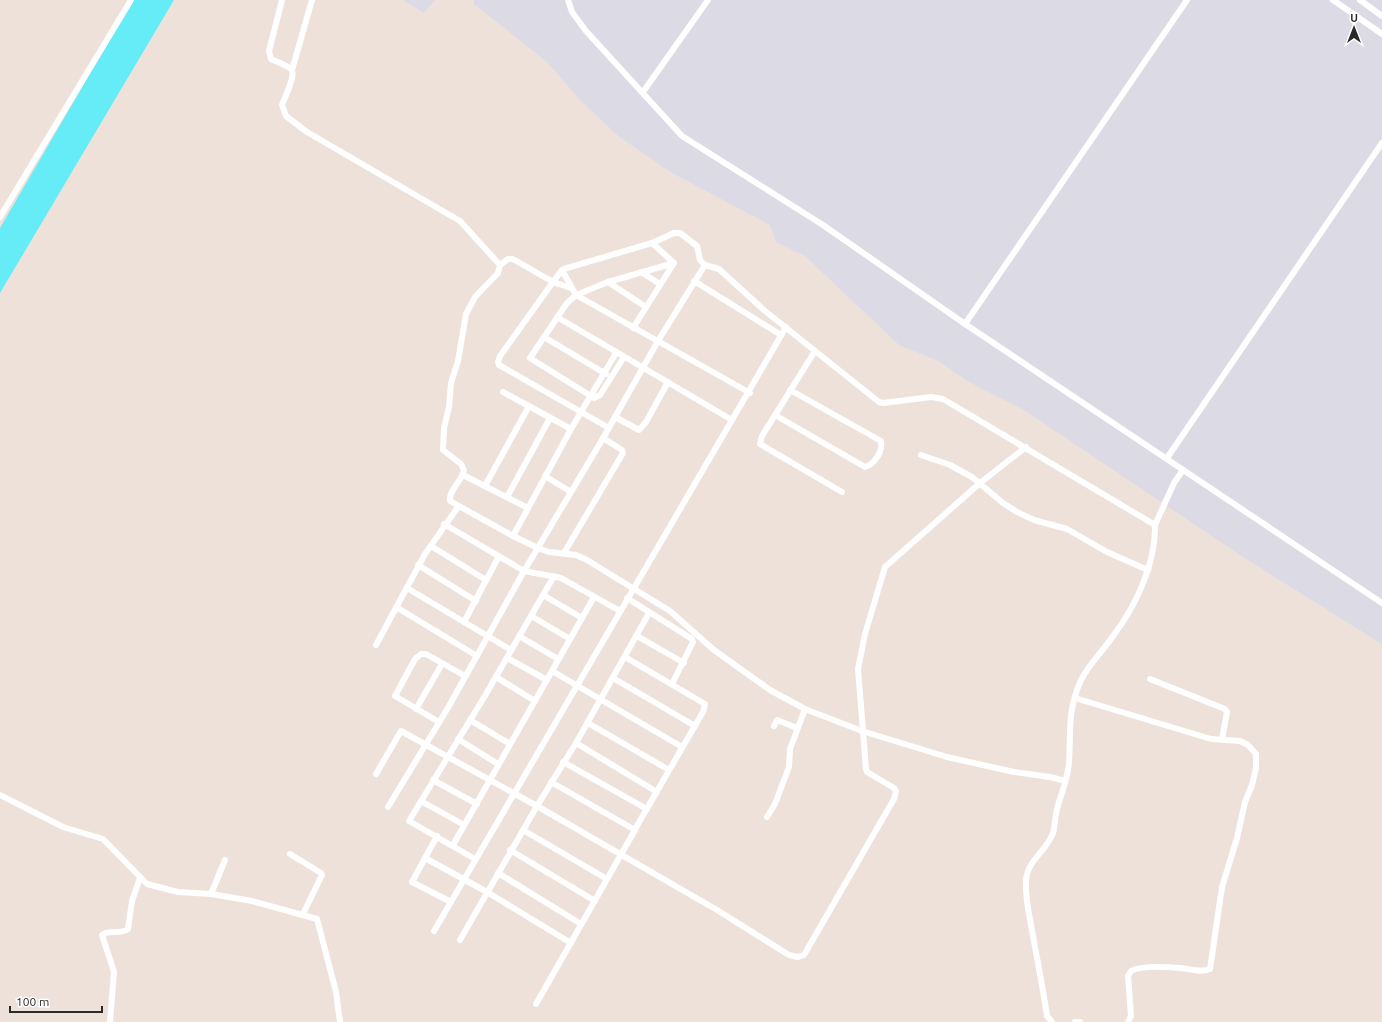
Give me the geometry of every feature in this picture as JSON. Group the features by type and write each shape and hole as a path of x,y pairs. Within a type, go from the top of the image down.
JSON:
{"street":[{"path":"0,217 131,0"},
{"path":"282,0 269,55 271,59 292,70"},
{"path":"312,0 292,70 292,79 282,105 286,116 307,132 460,221 500,265"},
{"path":"568,0 572,12 586,31 682,136 823,225 965,324 1382,603"},
{"path":"643,92 708,0"},
{"path":"965,324 1187,0"},
{"path":"1333,0 1382,34"},
{"path":"1360,0 1382,16"},
{"path":"1167,458 1382,143"},
{"path":"609,428 499,365 498,362 500,356 562,270 652,243 674,233 680,233 697,246 700,260 705,265 718,269 740,290 879,402 883,403 931,397 943,399 1155,525"},
{"path":"652,243 674,264"},
{"path":"571,288 553,282 513,259 508,259 500,265 498,272 475,297 468,308 458,361 451,383 443,448 448,456 463,467 463,475 450,496 454,504 538,548 549,552 564,552 587,560 670,611 714,650 770,690 804,709 862,731 947,757 1014,772 1050,777 1065,781"},
{"path":"624,357 598,397 594,398 530,359 567,303 576,295 608,282 674,264"},
{"path":"633,328 674,264"},
{"path":"388,807 439,722 524,571 609,428 658,341 705,265"},
{"path":"562,270 576,295 750,393"},
{"path":"641,272 660,284"},
{"path":"694,281 781,335"},
{"path":"608,282 646,307"},
{"path":"558,316 616,353 643,367 732,420"},
{"path":"434,931 632,589 732,420 750,393 786,327"},
{"path":"544,337 611,377"},
{"path":"815,351 762,436 760,444 842,492"},
{"path":"513,536 603,372 616,353"},
{"path":"615,417 639,430 646,422 668,382"},
{"path":"775,415 865,467 873,462 878,456 882,444 881,441 790,390"},
{"path":"503,392 571,429"},
{"path":"485,486 529,406"},
{"path":"507,497 550,418"},
{"path":"564,552 623,453 622,450 603,438"},
{"path":"376,774 401,731 425,746 448,755 537,806 621,856 717,910 789,955 798,957 804,954 894,799 896,791 894,788 867,772 862,731 858,669 865,634 885,567 980,483 1026,447"},
{"path":"921,455 959,470 980,483 1003,503 1017,512 1034,520 1067,529 1100,548 1148,570"},
{"path":"1052,1022 1047,1016 1026,897 1026,880 1028,869 1045,849 1053,832 1069,764 1070,717 1082,678 1127,615 1148,570 1154,546 1155,525 1174,483 1183,470"},
{"path":"463,475 528,508"},
{"path":"545,476 571,492"},
{"path":"376,645 418,565 444,524 454,504"},
{"path":"444,524 524,571 562,578 620,611"},
{"path":"431,546 486,580"},
{"path":"464,622 499,556"},
{"path":"418,565 476,601"},
{"path":"475,859 409,821 512,650 554,576"},
{"path":"407,588 512,650"},
{"path":"543,595 582,618"},
{"path":"453,845 594,597"},
{"path":"627,598 692,639 692,647 672,684"},
{"path":"396,607 477,656"},
{"path":"460,940 510,850 601,701 649,613"},
{"path":"531,616 570,639"},
{"path":"519,636 558,659"},
{"path":"637,636 684,663"},
{"path":"439,722 395,696 416,659 424,653 465,676"},
{"path":"536,1004 703,712 705,704 625,657"},
{"path":"507,658 547,680"},
{"path":"416,709 442,664"},
{"path":"552,671 576,687 682,747"},
{"path":"496,677 535,701"},
{"path":"613,678 695,726"},
{"path":"1150,679 1225,709 1227,712 1222,739"},
{"path":"1075,698 1205,738 1234,740 1248,745 1257,757 1252,785 1245,802 1237,838 1222,887 1210,969 1204,971 1172,967 1137,968 1130,970 1128,976 1131,1016 1128,1022"},
{"path":"767,817 775,804 788,768 789,751 804,709"},
{"path":"470,720 510,744"},
{"path":"774,726 777,720 797,728"},
{"path":"588,723 669,770"},
{"path":"458,739 498,764"},
{"path":"576,744 657,792"},
{"path":"563,762 647,809"},
{"path":"433,780 477,804"},
{"path":"551,782 635,830"},
{"path":"0,795 63,827 103,839 147,884 170,890 211,894 252,901 317,919 319,921 336,992 340,1022"},
{"path":"421,801 464,825"},
{"path":"523,830 607,879"},
{"path":"437,836 412,882 451,902"},
{"path":"510,850 595,901"},
{"path":"290,854 321,873 322,876 303,914"},
{"path":"425,858 487,892 571,943"},
{"path":"211,894 225,860"},
{"path":"498,873 581,924"},
{"path":"110,1022 114,972 102,935 105,932 124,932 128,929 132,901 140,878"},
{"path":"1075,1022 1080,1022"}],"shaded area":[{"path":"403,0 435,0 424,13"},
{"path":"474,0 1382,0 1382,644 1243,557 1024,410 969,382 938,361 899,345 805,256 776,242 770,225 672,173 618,136 579,99 547,62 474,4"}],"water":[{"path":"133,0 174,0 0,293 0,228"}]}
